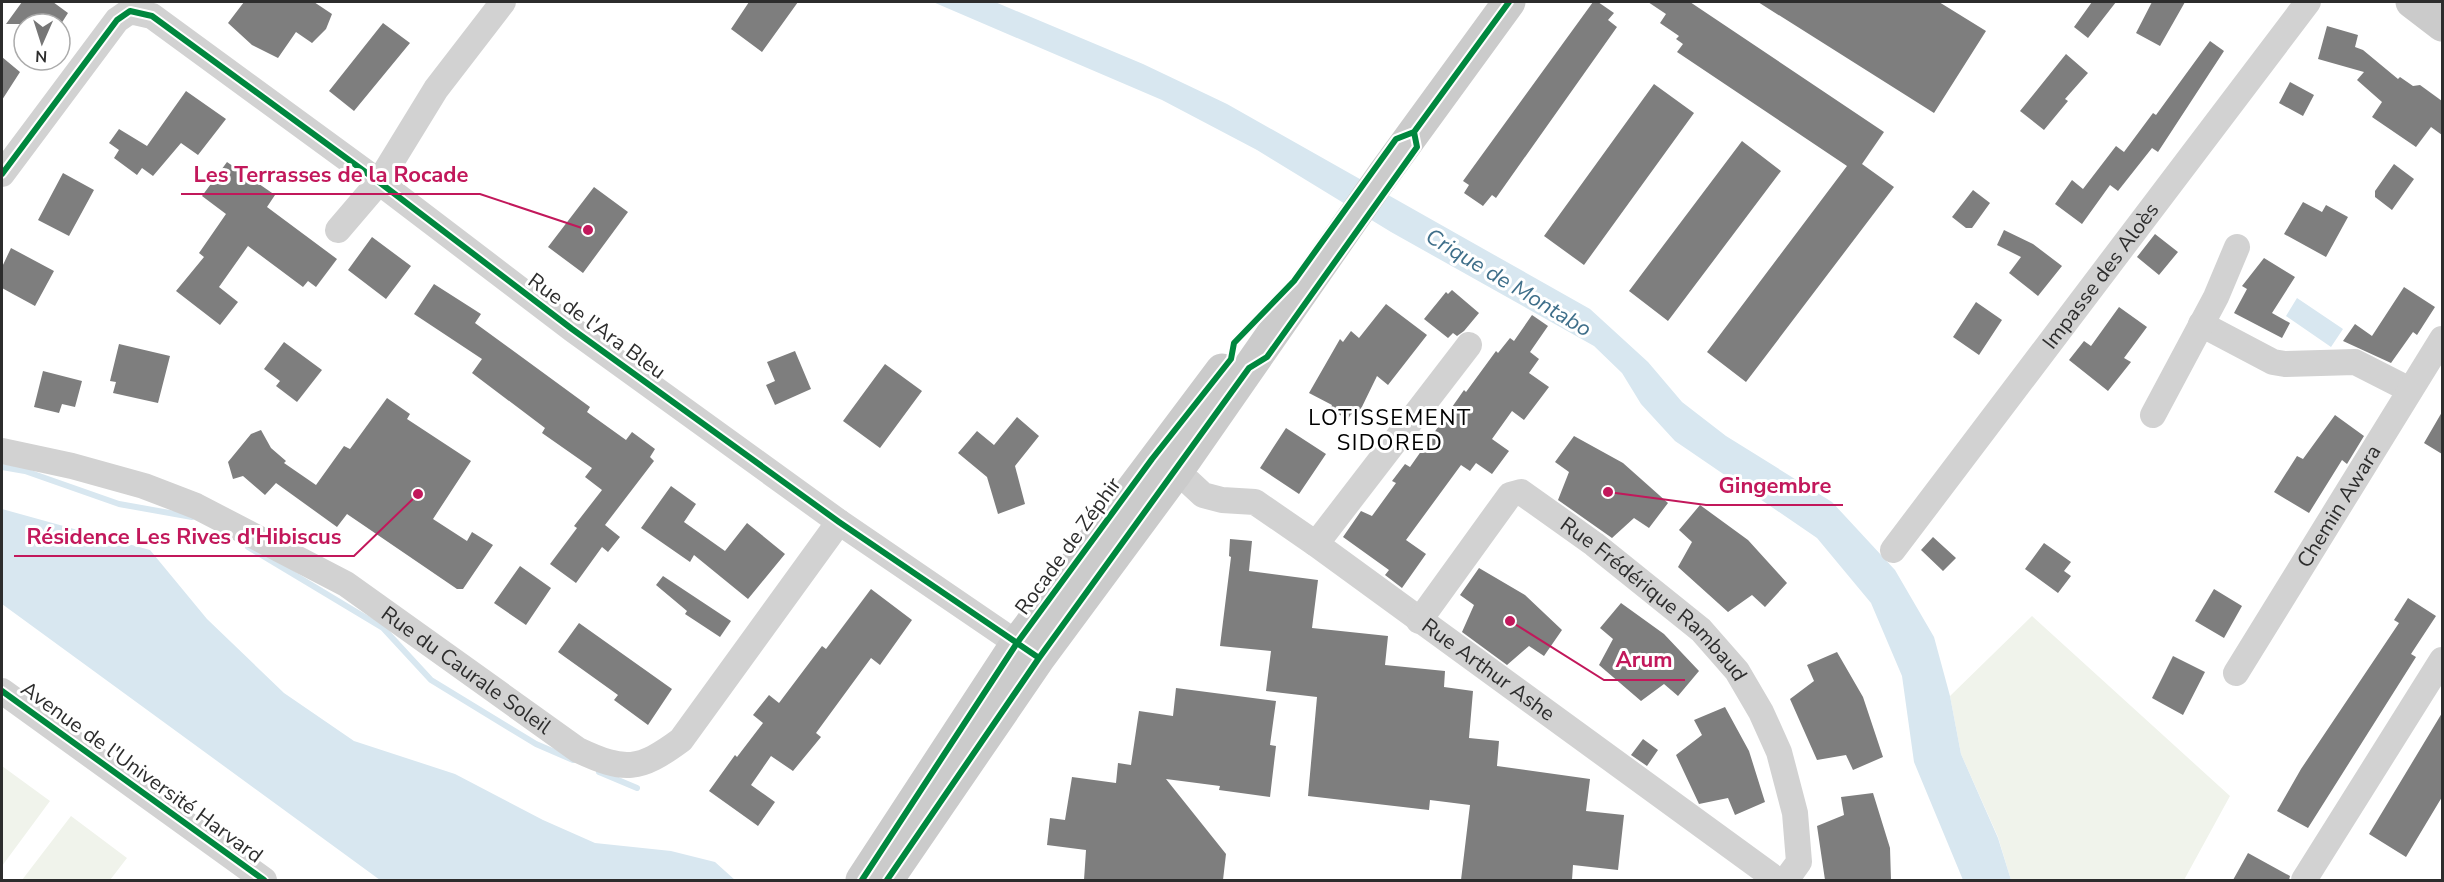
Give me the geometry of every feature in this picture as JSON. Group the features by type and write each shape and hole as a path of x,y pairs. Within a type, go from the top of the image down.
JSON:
{"main road":[{"name":"Rocade de Zéphir","path":"862,880 1028,651 1172,472 1230,359 1324,262 1383,175 1509,2"},
{"path":"2412,2 2442,25"},
{"name":"Rocade de Zéphir","path":"888,880 1028,651"}],"street":[{"path":"338,230 379,182 436,88 503,2"},
{"name":"Impasse des Aloès","path":"1893,550 2308,2"},
{"name":"Rue de l'Ara Bleu","path":"2,174 117,20 130,11 152,16 379,182 497,274 839,522 1028,651"},
{"path":"2153,415 2216,297 2237,247"},
{"path":"2201,324 2273,362 2355,362 2410,390"},
{"name":"Chemin Awara","path":"2236,673 2442,339"},
{"path":"1316,544 1469,345"},
{"name":"Rue du Caurale Soleil","path":"2,451 92,472 196,506 346,584 578,750 608,764 636,765 657,758 681,740 839,522"},
{"name":"Rue Arthur Ashe","path":"1172,472 1203,495 1222,500 1255,502 1777,880"},
{"name":"Rue Frédérique Rambaud","path":"1419,621 1510,495 1521,492 1594,544 1701,630 1737,671 1761,712 1779,752 1795,813 1799,862 1786,880"},
{"path":"2304,880 2442,660"},
{"name":"Avenue de l'Université Harvard","path":"2,691 264,880"}],"shaded area":[{"path":"2032,616 2230,796 2184,880 2011,880 1998,837 1961,754 1950,696"},
{"path":"2,766 50,801 2,866"},
{"path":"71,816 127,858 110,880 22,880"}],"water":[{"name":"Crique de Montabo","path":"933,2 995,2 1143,64 1227,104 1590,309 1648,362 1682,402 1726,436 1832,502 1895,570 1934,637 1950,696 1961,754 1998,838 2011,880 1963,880 1914,762 1902,676 1871,603 1817,538 1675,441 1641,404 1622,373 1594,346 1391,232 1257,150 1162,100"},
{"path":"2297,298 2343,329 2331,347 2286,316"},
{"path":"2,509 150,550 207,619 284,693 354,741 455,774 543,820 595,843 671,851 715,862 735,880 380,880 2,604"}],"building":[{"path":"22,2 53,2 67,12 15,12"},
{"path":"244,2 314,2 332,14 326,29 312,43 296,32 278,58 252,45 228,23"},
{"path":"749,2 798,2 762,52 731,29"},
{"path":"1593,2 1598,2 1614,13 1608,20 1617,27 1496,198 1492,195 1483,206 1464,193 1469,185 1463,181"},
{"path":"1648,2 1690,2 1884,132 1862,164 1894,187 1746,382 1707,352 1847,166 1677,52 1683,44 1676,39 1679,36 1660,23 1666,14"},
{"path":"1758,2 1939,2 1986,31 1934,113"},
{"path":"2092,2 2116,2 2088,38 2074,27"},
{"path":"2152,2 2185,2 2160,46 2136,33"},
{"path":"12,16 12,24 6,24"},
{"path":"383,23 410,43 354,111 329,91"},
{"path":"2327,26 2358,35 2355,47 2363,50 2398,79 2400,77 2413,86 2420,85 2442,101 2442,135 2431,127 2416,147 2372,117 2382,102 2357,80 2364,72 2318,59"},
{"path":"2210,41 2224,51 2158,152 2152,148 2118,191 2110,185 2082,224 2055,204 2072,180 2083,189 2116,146 2124,152 2153,113 2156,115"},
{"path":"2066,54 2088,73 2065,99 2068,101 2044,130 2020,111"},
{"path":"2,57 12,65 12,72 20,72 2,100"},
{"path":"2290,82 2314,95 2303,116 2279,103"},
{"path":"1654,84 1694,113 1584,265 1544,236"},
{"path":"186,91 226,119 198,155 181,143 153,176 142,168 137,175 114,158 119,150 109,143 119,129 147,146"},
{"path":"1742,141 1781,171 1668,321 1629,291"},
{"path":"227,162 275,195 267,207 337,259 316,287 308,281 303,287 248,246 219,287 238,302 220,325 176,291 204,257 199,253 226,214 202,196"},
{"path":"2394,164 2414,179 2392,210 2375,197 2375,191"},
{"path":"63,173 94,190 69,236 38,220"},
{"path":"594,187 628,212 583,273 548,247"},
{"path":"1973,190 1990,203 1972,228 1966,228 1952,217"},
{"path":"2303,202 2322,212 2326,205 2348,217 2326,257 2284,234"},
{"path":"2004,230 2033,244 2062,266 2038,296 2009,273 2021,257 1997,245"},
{"path":"2155,234 2178,252 2159,275 2137,257"},
{"path":"372,237 411,266 386,299 348,270"},
{"path":"11,248 54,271 35,306 2,288 2,267"},
{"path":"2264,258 2295,277 2272,313 2290,323 2282,338 2234,313 2247,289 2242,286"},
{"path":"434,284 481,314 475,323 590,407 587,412 626,440 632,432 655,449 650,457 654,461 605,525 620,537 608,552 602,547 576,583 550,564 577,528 574,526 602,490 585,477 592,468 542,433 545,428 472,373 482,359 414,314"},
{"path":"2404,287 2435,307 2417,335 2413,332 2391,363 2343,341 2355,324 2372,336"},
{"path":"1452,290 1479,313 1464,331 1457,336 1453,333 1448,338 1424,319 1446,292 1448,294"},
{"path":"1976,302 2002,320 1979,355 1953,337"},
{"path":"1386,304 1427,335 1388,385 1377,376 1357,417 1351,414 1348,419 1330,410 1332,405 1309,393 1340,339 1343,342 1351,331 1359,338"},
{"path":"2119,307 2147,327 2124,358 2131,362 2108,391 2069,360 2084,341 2091,346"},
{"path":"1532,315 1548,326 1530,352 1539,359 1529,373 1549,387 1524,420 1512,411 1492,439 1509,451 1492,474 1476,463 1470,471 1461,465 1406,540 1426,554 1402,588 1385,575 1389,570 1343,537 1361,511 1372,516 1396,483 1392,481 1405,464 1410,467 1464,390 1466,392 1496,351 1498,353 1510,338 1514,341"},
{"path":"284,342 322,370 297,402 276,386 280,381 264,369"},
{"path":"119,344 170,356 158,403 113,393 116,382 110,381"},
{"path":"795,351 811,389 775,405 766,385 775,381 767,362"},
{"path":"885,364 922,391 880,448 843,421"},
{"path":"43,371 82,381 75,407 62,404 59,413 34,407"},
{"path":"387,398 410,414 407,419 471,461 433,519 467,541 472,532 493,545 463,589 457,589 347,514 337,527 276,483 265,495 243,476 233,479 228,462 251,434 261,430 271,448 286,461 284,463 316,485 344,446 350,449"},
{"path":"2442,412 2442,454 2424,443"},
{"path":"2335,415 2364,436 2347,464 2342,460 2309,513 2274,492 2297,456 2303,459"},
{"path":"1017,417 1039,436 1015,466 1025,504 998,514 987,477 958,453 977,431 994,445"},
{"path":"1286,428 1326,454 1299,494 1260,468"},
{"path":"1574,436 1623,463 1668,503 1649,528 1634,518 1612,538 1558,500 1569,472 1555,462"},
{"path":"671,486 696,504 684,522 725,551 747,523 785,554 748,599 694,555 690,562 641,528"},
{"path":"1700,505 1748,540 1787,583 1765,607 1752,595 1728,612 1678,567 1692,542 1679,530"},
{"path":"1933,537 1956,558 1943,571 1921,550"},
{"path":"1230,539 1252,541 1249,571 1318,580 1312,628 1388,636 1385,665 1445,671 1444,687 1473,691 1469,738 1499,741 1497,766 1590,779 1586,811 1624,815 1618,870 1573,865 1572,880 1461,880 1470,805 1430,800 1429,810 1308,796 1317,697 1266,691 1271,651 1220,646 1231,557 1229,556"},
{"path":"2044,543 2071,562 2064,571 2071,576 2058,593 2025,569"},
{"path":"520,566 551,588 526,625 494,603"},
{"path":"1479,568 1525,595 1562,630 1544,656 1529,646 1507,665 1462,632 1474,605 1460,595"},
{"path":"663,576 731,621 720,637 685,614 687,611 656,585"},
{"path":"871,589 912,620 880,665 871,658 816,733 821,737 793,771 771,756 751,785 775,802 758,826 709,791 735,755 737,757 763,723 753,715 769,695 779,703 822,646 826,649"},
{"path":"2214,589 2242,606 2224,638 2195,621"},
{"path":"2408,598 2436,616 2411,654 2416,657 2308,828 2277,811 2301,769 2399,623 2394,620"},
{"path":"1621,603 1664,634 1699,671 1678,696 1664,684 1641,701 1599,665 1613,639 1600,628"},
{"path":"579,623 672,689 648,725 614,700 618,695 558,652"},
{"path":"1837,652 1863,697 1883,757 1853,770 1846,755 1817,760 1790,699 1814,681 1807,665"},
{"path":"2173,656 2205,672 2183,715 2152,698"},
{"path":"1176,688 1276,701 1270,745 1276,746 1270,797 1219,790 1220,786 1166,779 1226,854 1223,880 1084,880 1086,850 1047,845 1050,818 1065,820 1072,777 1116,783 1118,763 1131,765 1139,711 1173,716"},
{"path":"1725,707 1749,751 1765,802 1735,815 1728,798 1699,804 1676,755 1702,735 1694,720"},
{"path":"2442,713 2442,797 2406,857 2369,834"},
{"path":"1643,739 1658,750 1647,766 1631,755"},
{"path":"1873,793 1890,848 1891,880 1825,880 1817,826 1844,815 1841,797"},
{"path":"2248,853 2290,876 2289,880 2233,880"}],"waterway":[{"path":"2,467 25,471 119,504 192,517"},
{"path":"248,547 383,628 431,680 536,744 573,760"},
{"path":"599,772 637,788"}],"cycle path":[{"path":"1414,132 1509,2"},
{"path":"2,174 117,20 130,11 152,16 379,182 572,329 839,522 1039,658"},
{"path":"862,880 1017,643 1152,459 1231,359 1234,343 1294,281 1396,139 1414,132"},
{"path":"887,880 1039,658 1249,368 1267,357 1417,147 1414,132"},
{"path":"2,691 264,880"}],"place":[{"name":"Les Terrasses de la Rocade","path":"588,230"},
{"name":"Gingembre","path":"1608,492"},
{"name":"Résidence Les Rives d'Hibiscus","path":"418,494"},
{"name":"Arum","path":"1510,621"}],"district":[{"name":"LOTISSEMENT SIDORED","path":"1390,430"}]}
